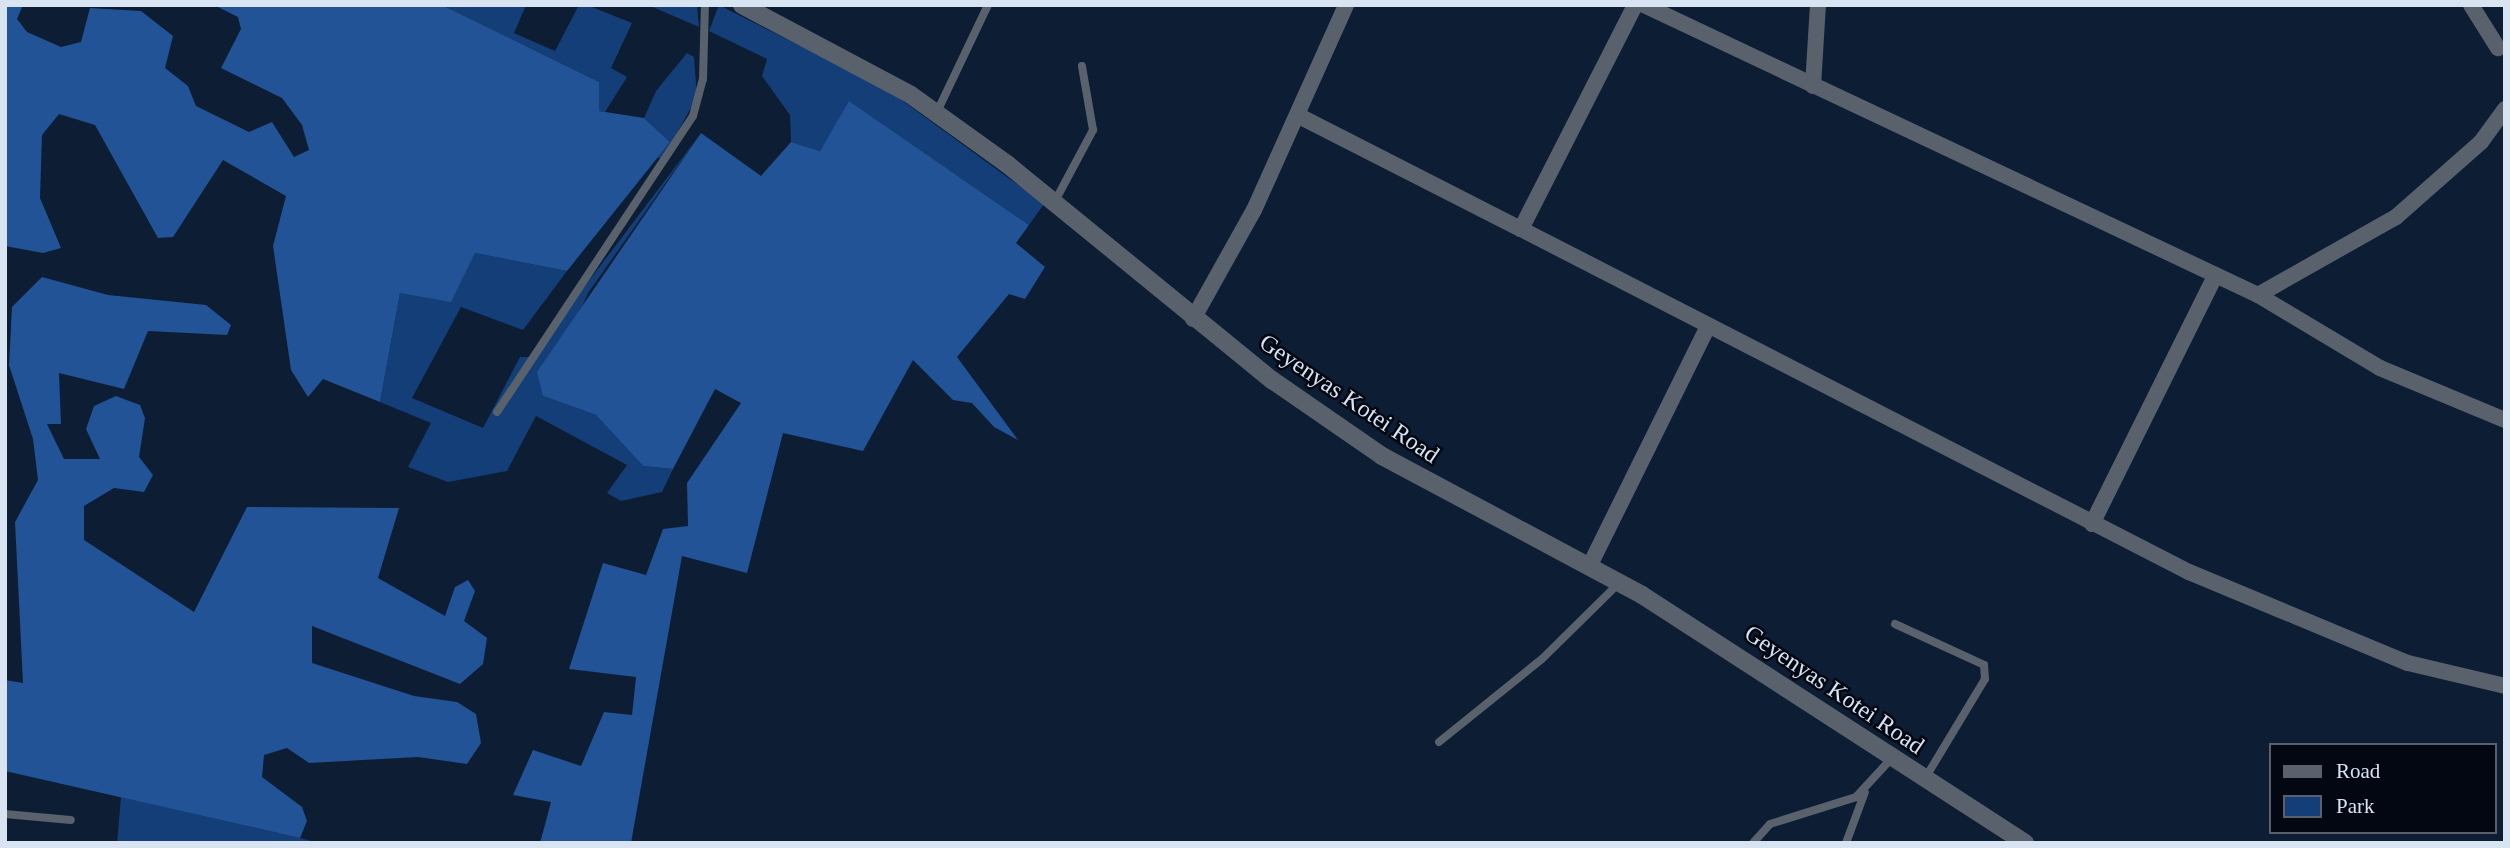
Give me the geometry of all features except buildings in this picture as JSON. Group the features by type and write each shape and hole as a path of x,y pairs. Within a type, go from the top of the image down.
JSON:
{"street":[{"name":"Geyenyas Kotei Road","path":"741,5 842,54 936,114 1054,203 1193,319 1382,456 1619,583 1752,662 1891,759 2018,841"},
{"path":"1193,319 1299,116 1346,5"},
{"path":"1521,229 1635,5"},
{"path":"1644,5 2214,278 2258,295 2380,368 2505,420"},
{"path":"1812,86 1818,5"},
{"path":"2471,5 2502,51"},
{"path":"2258,295 2396,217 2481,142 2505,109"},
{"path":"1299,116 2092,524 2296,621 2408,663 2505,686"},
{"path":"2092,524 2214,278"},
{"path":"1588,567 1708,326"}],"lane":[{"path":"497,412 693,116 703,79 705,5"},
{"path":"936,114 988,5"},
{"path":"1054,203 1093,130 1082,66"},
{"path":"1439,742 1542,659 1619,583"},
{"path":"1895,624 1984,666 1985,679 1924,780"},
{"path":"1846,843 1866,789 1891,759"},
{"path":"1753,843 1770,824 1866,789"},
{"path":"5,814 71,820"}],"green space":[{"path":"442,5 526,5 514,33 555,51 579,5 587,5 632,23 611,68 627,77 605,112 599,111 599,82"},
{"path":"648,5 697,5 699,27"},
{"path":"719,5 888,90 1044,204 1029,225 850,102 820,151 791,142 790,115 762,76 767,59 709,31"},
{"path":"687,53 694,57 697,97 663,158 657,158 670,142 644,118 656,91"},
{"path":"701,133 588,293 543,396 596,415 643,466 673,469 662,492 621,501 607,493 627,465 536,416 507,471 448,482 408,467 431,423 380,402 400,293 475,253 567,271 523,330 461,307 412,398 483,428 520,357 531,357"},
{"path":"121,797 300,838 319,843 117,843"}],"shaded area":[{"path":"5,5 23,5 17,19 27,32 61,47 81,42 90,8 141,11 173,36 165,68 188,86 196,106 249,132 272,122 294,157 309,150 302,125 282,98 221,68 241,29 238,17 214,5 442,5 599,82 599,111 644,118 670,142 567,271 475,253 451,302 400,293 380,402 323,379 308,397 291,370 273,246 286,196 223,160 173,237 158,238 95,125 59,114 42,135 40,198 61,248 43,253 5,246"},
{"path":"849,101 1029,225 1016,243 1045,267 1025,299 1009,294 957,357 1018,440 994,427 972,403 953,400 913,360 863,451 783,433 747,573 682,556 631,843 540,843 551,802 513,795 533,750 581,766 604,712 632,715 636,677 569,669 603,563 646,575 663,529 688,526 687,483 741,403 715,389 673,469 643,466 596,415 543,396 537,372 701,133 761,176 791,142 820,151"},
{"path":"42,277 108,295 206,305 231,325 227,335 148,331 124,389 59,373 61,424 47,424 64,459 100,459 86,429 94,406 116,396 140,405 145,418 139,457 153,475 144,492 114,488 84,506 84,540 194,612 247,507 399,508 378,578 445,616 455,587 468,580 475,591 464,621 487,638 483,664 460,684 312,626 312,663 414,696 457,702 476,714 481,743 467,764 418,757 309,763 287,748 264,755 262,777 302,807 307,821 300,838 5,771 5,680 23,683 15,522 38,480 33,439 9,365 12,307"}]}
